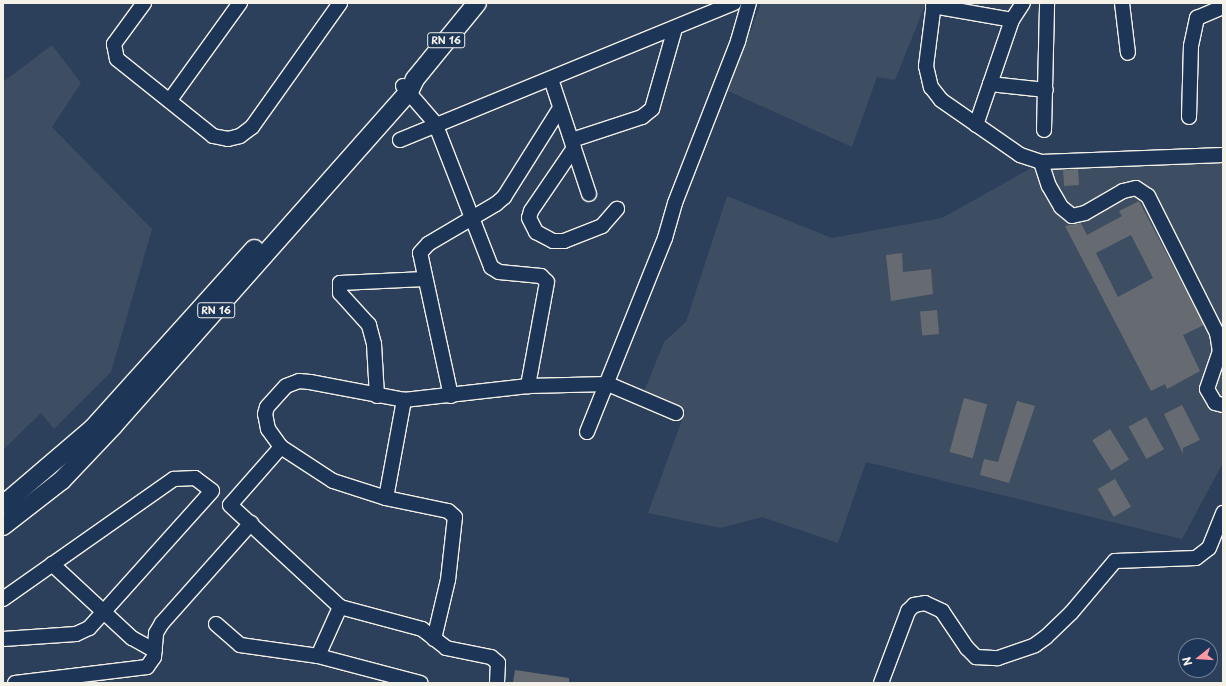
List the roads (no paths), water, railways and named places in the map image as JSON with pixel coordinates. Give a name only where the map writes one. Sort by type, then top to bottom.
[{"type":"main road","name":"RN 16","points":[[3,526],[62,480],[92,450],[409,85],[477,3]]},
{"type":"main road","name":"RN 16","points":[[3,505],[93,428],[409,85]]},
{"type":"street","points":[[144,3],[114,44],[114,54],[214,136],[228,139],[240,136],[252,127],[340,3]]},
{"type":"street","points":[[170,100],[240,3]]},
{"type":"street","points":[[400,140],[435,123],[551,79],[734,3]]},
{"type":"street","points":[[587,432],[608,384],[665,238],[675,203],[738,41],[749,3]]},
{"type":"street","points":[[976,125],[1012,20],[1023,3]]},
{"type":"street","points":[[1044,130],[1047,3]]},
{"type":"street","points":[[1122,3],[1128,52]]},
{"type":"street","points":[[1012,20],[934,4],[926,66],[931,87],[942,100],[1020,155],[1041,162],[1223,155]]},
{"type":"street","points":[[1189,117],[1191,46],[1197,18],[1216,8],[1223,8]]},
{"type":"street","points":[[617,209],[602,226],[564,241],[553,241],[536,232],[529,218],[531,212],[573,144],[642,117],[652,109],[674,28]]},
{"type":"street","points":[[551,79],[589,194]]},
{"type":"street","points":[[990,84],[1046,90]]},
{"type":"street","points":[[409,85],[435,123],[472,218],[495,270],[542,276],[547,282],[528,386]]},
{"type":"street","points":[[451,396],[420,260],[423,247],[472,218],[504,196],[560,108]]},
{"type":"street","points":[[1041,162],[1049,186],[1061,207],[1072,216],[1085,213],[1130,189],[1136,188],[1148,196],[1217,333],[1220,350],[1207,389],[1215,403],[1223,405]]},
{"type":"street","points":[[377,396],[374,344],[369,325],[340,293],[340,283],[424,278]]},
{"type":"street","points":[[434,639],[448,580],[455,517],[448,511],[386,498],[333,481],[281,447],[268,429],[265,414],[267,407],[292,382],[310,382],[404,400],[451,396],[528,386],[608,384],[676,413]]},
{"type":"street","points":[[386,498],[404,400]]},
{"type":"street","points":[[230,505],[281,447]]},
{"type":"street","points":[[3,599],[174,479],[195,478],[230,505],[340,607],[422,629],[446,648],[495,659],[498,668],[497,683]]},
{"type":"street","points":[[3,639],[76,634],[89,628],[212,491]]},
{"type":"street","points":[[881,683],[908,611],[914,605],[925,603],[942,612],[967,648],[976,656],[998,658],[1035,645],[1046,637],[1071,613],[1115,561],[1196,558],[1209,548],[1223,513]]},
{"type":"street","points":[[16,683],[141,670],[152,663],[155,651],[156,633],[166,618],[251,524]]},
{"type":"street","points":[[52,564],[102,613],[132,638],[155,651]]},
{"type":"street","points":[[318,656],[340,607]]},
{"type":"street","points":[[216,624],[240,645],[318,656],[422,683]]}]
